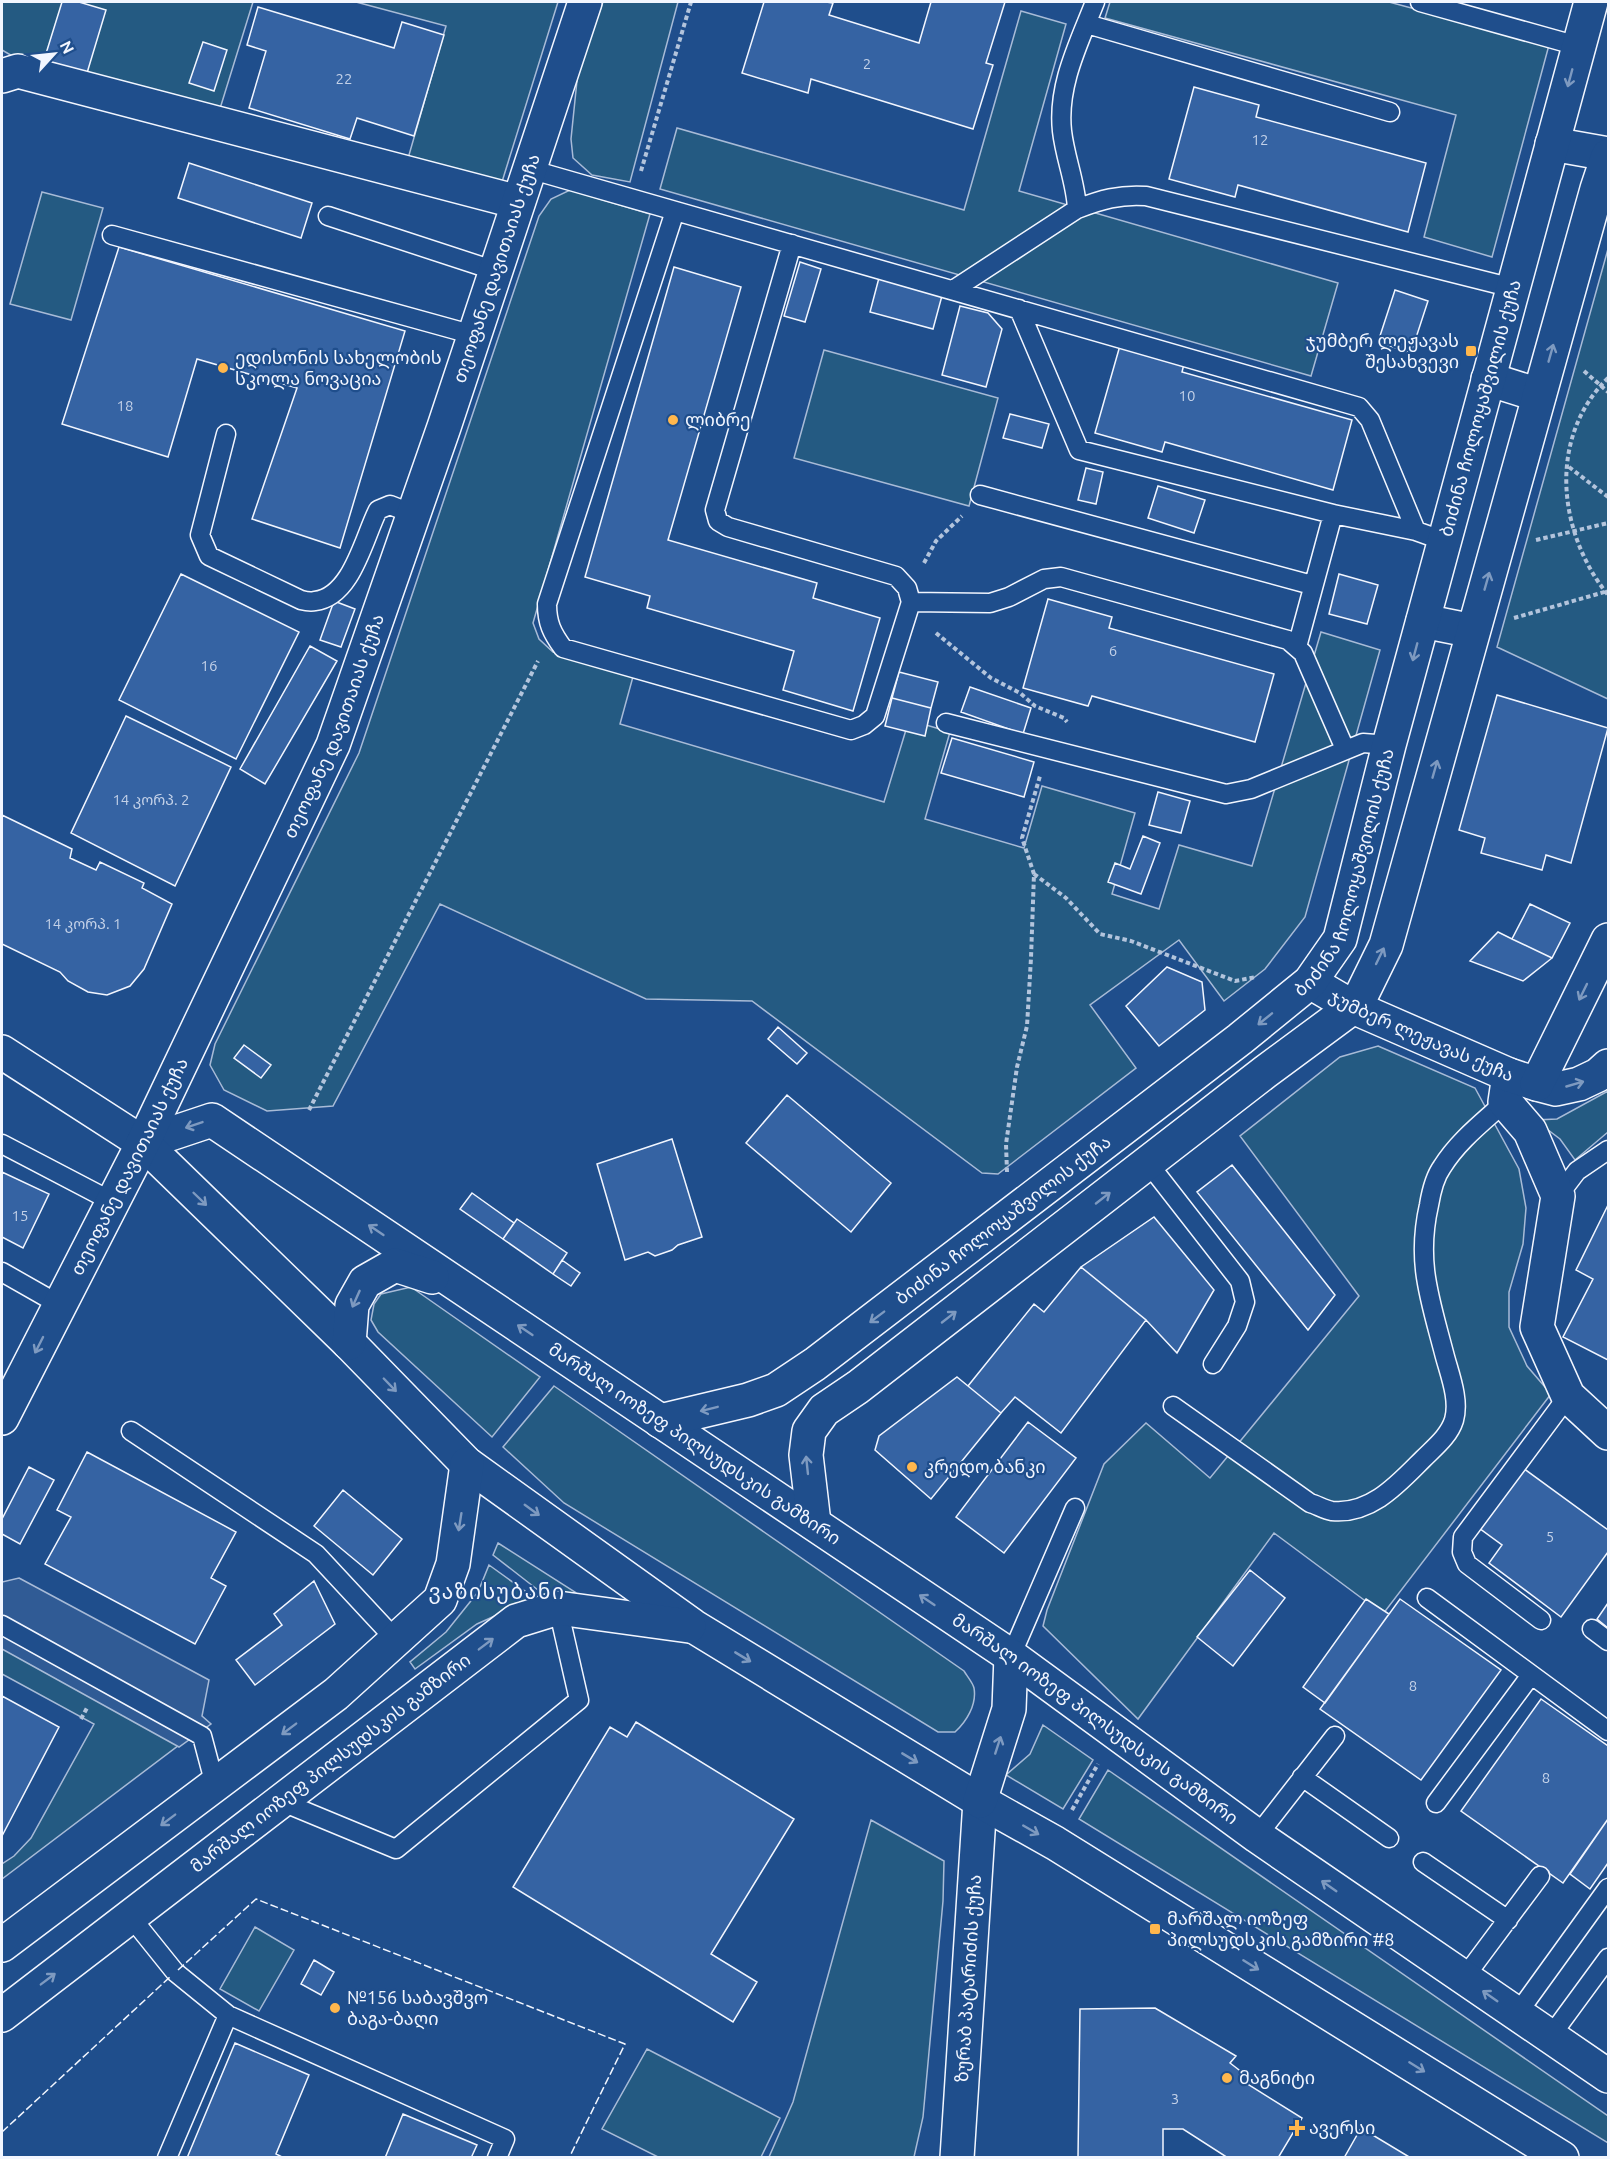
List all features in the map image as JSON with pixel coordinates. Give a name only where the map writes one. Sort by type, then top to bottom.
[{"type":"main road","name":"ბიძინა ჩოლოყაშვილის ქუჩა","points":[[660,1421],[748,1400],[776,1390],[816,1364],[1240,1039],[1310,982],[1340,939],[1423,621],[1430,536],[1488,379],[1591,2]]},
{"type":"main road","name":"თეოფანე დავითაიას ქუჩა","points":[[2,1418],[143,1143],[333,745],[519,202],[580,3]]},
{"type":"main road","points":[[2,76],[18,71],[519,202]]},
{"type":"main road","points":[[814,1523],[806,1455],[809,1431],[824,1410],[858,1387],[1265,1072],[1353,1007],[1360,998],[1386,945],[1608,155],[1552,144]]},
{"type":"main road","points":[[1488,379],[1539,395]]},
{"type":"main road","points":[[1423,621],[1473,631]]},
{"type":"main road","name":"ჯუმბერ ლეჟავას ქუჩა","points":[[1517,1087],[1608,939]]},
{"type":"main road","name":"ჯუმბერ ლეჟავას ქუჩა","points":[[1310,982],[1353,1007],[1517,1087],[1556,1089],[1579,1084],[1598,1075],[1608,1066]]},
{"type":"main road","points":[[2,1053],[143,1143]]},
{"type":"main road","points":[[1517,1087],[1530,1131],[1557,1196],[1537,1327],[1568,1396],[1608,1433]]},
{"type":"main road","name":"მარშალ იოზეფ პილსუდსკის გამზირი","points":[[1562,2157],[1065,1849],[980,1801],[693,1626],[467,1464],[349,1343],[143,1143],[212,1120],[1011,1656],[1257,1836],[1608,2076]]},
{"type":"main road","points":[[349,1343],[352,1305],[365,1282],[395,1265],[459,1286]]},
{"type":"main road","points":[[2,1945],[336,1694],[440,1600],[453,1564],[467,1464]]},
{"type":"main road","name":"მარშალ იოზეფ პილსუდსკის გამზირი","points":[[2,2015],[516,1621],[558,1608],[693,1626]]},
{"type":"main road","name":"ზურაბ პატარიძის ქუჩა","points":[[957,2157],[980,1801],[1010,1709],[1011,1656]]},
{"type":"lane","points":[[1077,209],[1062,132],[1061,102],[1068,73],[1095,2]]},
{"type":"lane","points":[[1420,2],[1578,46]]},
{"type":"lane","points":[[1087,24],[1390,112]]},
{"type":"lane","points":[[529,169],[1359,407],[1370,420],[1430,536]]},
{"type":"lane","points":[[953,290],[1077,209],[1104,198],[1127,194],[1146,196],[1513,288]]},
{"type":"lane","points":[[675,211],[547,604],[547,618],[552,633],[563,648],[851,730],[864,725],[875,716],[911,598]]},
{"type":"lane","points":[[328,216],[496,271]]},
{"type":"lane","points":[[112,235],[474,335]]},
{"type":"lane","points":[[792,244],[715,510],[718,521],[728,527],[896,576],[911,598]]},
{"type":"lane","points":[[1019,309],[1079,450],[1430,536]]},
{"type":"lane","points":[[226,434],[200,535],[209,556],[301,600],[317,601],[335,592],[357,564],[378,510],[390,505],[414,514]]},
{"type":"lane","points":[[980,495],[1312,585]]},
{"type":"lane","points":[[1297,647],[1333,514]]},
{"type":"lane","points":[[911,598],[990,603],[1009,597],[1044,579],[1060,577],[1288,640],[1304,653],[1345,749]]},
{"type":"lane","points":[[946,723],[1226,794],[1251,789],[1363,743],[1389,745]]},
{"type":"lane","points":[[1173,1406],[1310,1503],[1332,1510],[1353,1509],[1369,1504],[1394,1489],[1443,1439],[1454,1419],[1455,1396],[1424,1278],[1425,1219],[1432,1189],[1441,1167],[1470,1133],[1517,1087]]},
{"type":"lane","points":[[2,1144],[113,1202]]},
{"type":"lane","points":[[1557,1196],[1577,1171],[1608,1150]]},
{"type":"lane","points":[[1148,1163],[1240,1281],[1245,1302],[1237,1326],[1213,1364]]},
{"type":"lane","points":[[2,1272],[60,1305]]},
{"type":"lane","points":[[1541,1620],[1467,1564],[1462,1552],[1463,1537],[1568,1396]]},
{"type":"lane","points":[[131,1431],[316,1554],[396,1640]]},
{"type":"lane","points":[[1011,1656],[1076,1508]]},
{"type":"lane","points":[[1427,1598],[1608,1731]]},
{"type":"lane","points":[[280,1801],[396,1849],[579,1700],[558,1608]]},
{"type":"lane","points":[[2,1625],[202,1736],[215,1785]]},
{"type":"lane","points":[[1592,1629],[1608,1641]]},
{"type":"lane","points":[[1436,1803],[1531,1675]]},
{"type":"lane","points":[[1257,1836],[1335,1736]]},
{"type":"lane","points":[[1302,1777],[1389,1838]]},
{"type":"lane","points":[[1423,1862],[1508,1920]]},
{"type":"lane","points":[[1464,1978],[1540,1876]]},
{"type":"lane","points":[[1516,2014],[1608,1888]]},
{"type":"lane","points":[[130,1916],[175,1972],[228,2015],[505,2139],[497,2157]]},
{"type":"lane","points":[[1550,2037],[1608,1958]]},
{"type":"lane","points":[[167,2157],[228,2015]]},
{"type":"path","points":[[633,199],[691,2]]},
{"type":"path","points":[[1473,631],[1607,592],[1593,574],[1573,531],[1569,518],[1566,487],[1569,454],[1576,424],[1586,404],[1608,378]]},
{"type":"path","points":[[1568,467],[1608,497]]},
{"type":"path","points":[[980,495],[964,515],[936,541],[911,598],[929,627],[991,678],[1020,693],[1035,706],[1064,718],[1090,760]]},
{"type":"path","points":[[1500,536],[1519,543],[1608,523]]},
{"type":"path","points":[[309,1110],[552,633]]},
{"type":"path","points":[[1007,1175],[1008,1122],[1027,1026],[1034,874],[1022,838],[1048,749]]},
{"type":"path","points":[[1034,874],[1066,898],[1100,934],[1141,945],[1235,981],[1257,977]]},
{"type":"path","points":[[81,1719],[92,1700]]},
{"type":"path","points":[[1071,1813],[1099,1763]]},
{"type":"shaded area","points":[[2,2],[253,2],[218,115],[38,71],[2,50]]},
{"type":"shaded area","points":[[356,2],[558,2],[501,185],[407,162],[446,26]]},
{"type":"shaded area","points":[[603,2],[678,2],[630,182],[592,175],[573,158],[571,139],[578,71]]},
{"type":"shaded area","points":[[1110,2],[1389,2],[1549,45],[1492,257],[1424,237],[1456,115],[1105,18]]},
{"type":"shaded area","points":[[1021,11],[1066,24],[1019,191],[1338,283],[1311,376],[660,189],[677,128],[964,210]]},
{"type":"shaded area","points":[[570,190],[650,214],[533,623],[539,639],[553,652],[634,673],[620,724],[884,802],[909,720],[950,732],[925,819],[1024,848],[1042,786],[1135,813],[1112,894],[1159,909],[1179,845],[1252,866],[1321,632],[1380,650],[1305,917],[1265,969],[1224,1001],[1179,940],[1090,1005],[1136,1068],[998,1174],[982,1173],[752,1001],[646,999],[440,904],[333,1106],[267,1111],[224,1090],[210,1065],[215,1044],[359,753],[539,216],[551,199]]},
{"type":"shaded area","points":[[42,192],[103,208],[71,320],[10,304]]},
{"type":"shaded area","points":[[1608,249],[1608,699],[1497,647]]},
{"type":"shaded area","points":[[824,350],[998,398],[969,506],[794,458]]},
{"type":"shaded area","points":[[1378,1046],[1475,1088],[1519,1169],[1526,1208],[1523,1244],[1509,1292],[1509,1327],[1527,1366],[1551,1394],[1383,1614],[1274,1533],[1138,1719],[1043,1626],[1047,1610],[1104,1464],[1146,1423],[1210,1478],[1359,1296],[1240,1136],[1340,1057]]},
{"type":"shaded area","points":[[1608,1091],[1608,1132],[1575,1160],[1560,1139],[1535,1120],[1557,1119]]},
{"type":"shaded area","points":[[411,1287],[540,1377],[492,1437],[378,1332],[371,1320],[374,1304],[381,1294]]},
{"type":"shaded area","points":[[554,1386],[964,1671],[973,1686],[974,1701],[963,1723],[955,1732],[938,1732],[564,1503],[503,1447]]},
{"type":"shaded area","points":[[498,1543],[575,1592],[547,1597],[493,1555]]},
{"type":"shaded area","points":[[489,1565],[536,1599],[477,1624],[415,1669],[410,1662],[446,1632],[478,1592]]},
{"type":"shaded area","points":[[19,1578],[209,1680],[202,1716],[211,1724],[179,1747],[2,1649],[2,1582]]},
{"type":"shaded area","points":[[2,1648],[179,1745],[2,1879],[2,1864],[14,1856],[31,1838],[94,1724],[2,1674]]},
{"type":"shaded area","points":[[1043,1725],[1093,1760],[1063,1809],[1006,1775],[1030,1754]]},
{"type":"shaded area","points":[[1108,1770],[1608,2116],[1608,2143],[1079,1819]]},
{"type":"shaded area","points":[[871,1820],[944,1861],[943,1901],[923,2117],[914,2157],[769,2157],[793,2102]]},
{"type":"shaded area","points":[[255,1927],[294,1950],[259,2011],[220,1989]]},
{"type":"shaded area","points":[[647,2049],[780,2118],[761,2157],[658,2157],[602,2129]]},
{"type":"building","points":[[62,2],[79,2],[106,10],[87,73],[44,60]]},
{"type":"building","points":[[764,2],[833,3],[829,15],[919,43],[931,2],[1005,2],[986,63],[993,65],[973,129],[811,79],[808,93],[742,73]]},
{"type":"building","points":[[258,7],[394,48],[402,22],[444,35],[414,136],[357,118],[350,139],[249,108],[266,51],[247,45]]},
{"type":"building","points":[[203,42],[227,50],[214,91],[189,83]]},
{"type":"building","points":[[1194,87],[1259,105],[1256,117],[1426,163],[1408,232],[1238,185],[1235,197],[1169,179]]},
{"type":"building","points":[[189,163],[312,203],[301,238],[178,198]]},
{"type":"building","points":[[119,247],[405,331],[340,548],[252,519],[297,388],[197,359],[168,457],[62,424]]},
{"type":"building","points":[[800,262],[821,269],[805,322],[784,316]]},
{"type":"building","points":[[674,267],[741,287],[668,540],[817,583],[813,598],[880,618],[853,711],[783,690],[794,651],[647,608],[650,596],[585,577]]},
{"type":"building","points":[[880,274],[943,292],[933,329],[870,312]]},
{"type":"building","points":[[1395,290],[1428,301],[1411,353],[1378,342]]},
{"type":"building","points":[[960,306],[988,313],[1002,329],[986,387],[942,375]]},
{"type":"building","points":[[1121,342],[1185,360],[1182,372],[1352,420],[1333,490],[1165,442],[1162,452],[1095,433]]},
{"type":"building","points":[[1010,414],[1049,424],[1042,448],[1003,438]]},
{"type":"building","points":[[1086,468],[1103,472],[1096,504],[1078,500]]},
{"type":"building","points":[[1158,486],[1205,500],[1194,533],[1148,518]]},
{"type":"building","points":[[181,574],[299,632],[236,759],[119,700]]},
{"type":"building","points":[[1339,574],[1378,585],[1367,624],[1329,614]]},
{"type":"building","points":[[1048,599],[1112,617],[1109,628],[1274,674],[1255,742],[1092,696],[1088,706],[1023,688]]},
{"type":"building","points":[[334,601],[355,609],[341,647],[320,640]]},
{"type":"building","points":[[310,646],[337,661],[265,784],[240,769]]},
{"type":"building","points":[[899,672],[938,682],[931,708],[892,698]]},
{"type":"building","points":[[970,687],[1031,708],[1023,734],[961,712]]},
{"type":"building","points":[[1497,695],[1608,728],[1571,863],[1546,855],[1542,870],[1481,853],[1485,838],[1459,830]]},
{"type":"building","points":[[892,698],[931,708],[925,736],[885,726]]},
{"type":"building","points":[[126,716],[231,767],[175,886],[71,833]]},
{"type":"building","points":[[952,738],[1034,762],[1024,797],[941,773]]},
{"type":"building","points":[[1158,792],[1190,801],[1181,833],[1149,825]]},
{"type":"building","points":[[2,815],[72,849],[70,858],[96,870],[100,862],[144,883],[142,888],[172,904],[144,969],[130,986],[107,995],[88,992],[68,981],[60,972],[2,944]]},
{"type":"building","points":[[1143,836],[1160,843],[1141,894],[1108,882],[1115,863],[1130,869]]},
{"type":"building","points":[[1530,904],[1570,923],[1552,958],[1512,939]]},
{"type":"building","points":[[1498,932],[1552,958],[1523,981],[1470,961]]},
{"type":"building","points":[[1167,967],[1202,982],[1205,1010],[1159,1046],[1126,1006]]},
{"type":"building","points":[[778,1027],[807,1053],[797,1064],[768,1039]]},
{"type":"building","points":[[244,1045],[271,1065],[261,1078],[234,1058]]},
{"type":"building","points":[[787,1095],[891,1183],[851,1232],[746,1143]]},
{"type":"building","points":[[672,1139],[702,1237],[655,1256],[648,1252],[625,1260],[597,1164]]},
{"type":"building","points":[[1232,1165],[1335,1295],[1308,1330],[1197,1192]]},
{"type":"building","points":[[2,1172],[49,1194],[23,1248],[2,1237]]},
{"type":"building","points":[[472,1193],[514,1223],[503,1239],[460,1209]]},
{"type":"building","points":[[1608,1205],[1608,1360],[1563,1337],[1593,1279],[1576,1270]]},
{"type":"building","points":[[1154,1217],[1214,1290],[1177,1353],[1146,1320],[1081,1267]]},
{"type":"building","points":[[517,1219],[567,1253],[553,1274],[503,1239]]},
{"type":"building","points":[[562,1260],[580,1273],[571,1286],[553,1274]]},
{"type":"building","points":[[1081,1267],[1146,1320],[1061,1433],[1015,1397],[1001,1413],[968,1386],[1034,1304],[1044,1312]]},
{"type":"building","points":[[957,1377],[1001,1413],[931,1499],[875,1450],[879,1436]]},
{"type":"building","points":[[1028,1422],[1076,1458],[1004,1553],[956,1517]]},
{"type":"building","points":[[87,1452],[236,1532],[211,1578],[226,1586],[195,1644],[45,1564],[71,1517],[57,1510]]},
{"type":"building","points":[[29,1467],[54,1480],[20,1544],[2,1534],[2,1519]]},
{"type":"building","points":[[1523,1468],[1608,1530],[1608,1552],[1561,1617],[1489,1563],[1502,1545],[1479,1528]]},
{"type":"building","points":[[343,1490],[402,1539],[373,1575],[314,1526]]},
{"type":"building","points":[[1250,1570],[1285,1598],[1233,1666],[1197,1637]]},
{"type":"building","points":[[314,1581],[335,1624],[255,1685],[236,1660],[282,1625],[274,1614]]},
{"type":"building","points":[[1366,1599],[1389,1614],[1325,1703],[1303,1687]]},
{"type":"building","points":[[1400,1599],[1501,1670],[1421,1780],[1320,1709]]},
{"type":"building","points":[[1608,1603],[1608,1628],[1597,1619]]},
{"type":"building","points":[[2,1696],[59,1727],[2,1836]]},
{"type":"building","points":[[1541,1699],[1608,1746],[1608,1819],[1563,1883],[1461,1811]]},
{"type":"building","points":[[636,1722],[794,1819],[711,1954],[757,1982],[733,2022],[513,1887],[610,1727],[627,1737]]},
{"type":"building","points":[[1608,1819],[1608,1863],[1590,1889],[1570,1874]]},
{"type":"building","points":[[314,1960],[334,1972],[321,1995],[301,1984]]},
{"type":"building","points":[[1155,2008],[1236,2056],[1230,2063],[1243,2073],[1241,2080],[1302,2118],[1278,2158],[1228,2158],[1183,2129],[1163,2129],[1163,2158],[1078,2158],[1080,2009]]},
{"type":"building","points":[[235,2043],[309,2075],[276,2154],[284,2158],[187,2158]]},
{"type":"building","points":[[403,2114],[477,2145],[471,2158],[385,2158]]},
{"type":"building","points":[[1361,2128],[1411,2158],[1344,2158]]},
{"type":"fence","points":[[178,1970],[256,1899],[625,2044],[569,2158]]},
{"type":"fence","points":[[2,2132],[171,1976]]},
{"type":"place","name":"ჯუმბერ ლეჟავას შესახვევი","points":[[1471,351]]},
{"type":"place","name":"ედისონის სახელობის სკოლა ნოვაცია","points":[[223,368]]},
{"type":"place","name":"ლიბრე","points":[[673,420]]},
{"type":"place","name":"კრედო ბანკი","points":[[912,1467]]},
{"type":"place","name":"მარშალ იოზეფ პილსუდსკის გამზირი #8","points":[[1155,1929]]},
{"type":"place","name":"№156 საბავშვო ბაგა-ბაღი","points":[[335,2008]]},
{"type":"place","name":"მაგნიტი","points":[[1227,2078]]},
{"type":"place","name":"ავერსი","points":[[1297,2128]]},
{"type":"district","name":"ვაზისუბანი","points":[[497,1592]]}]
